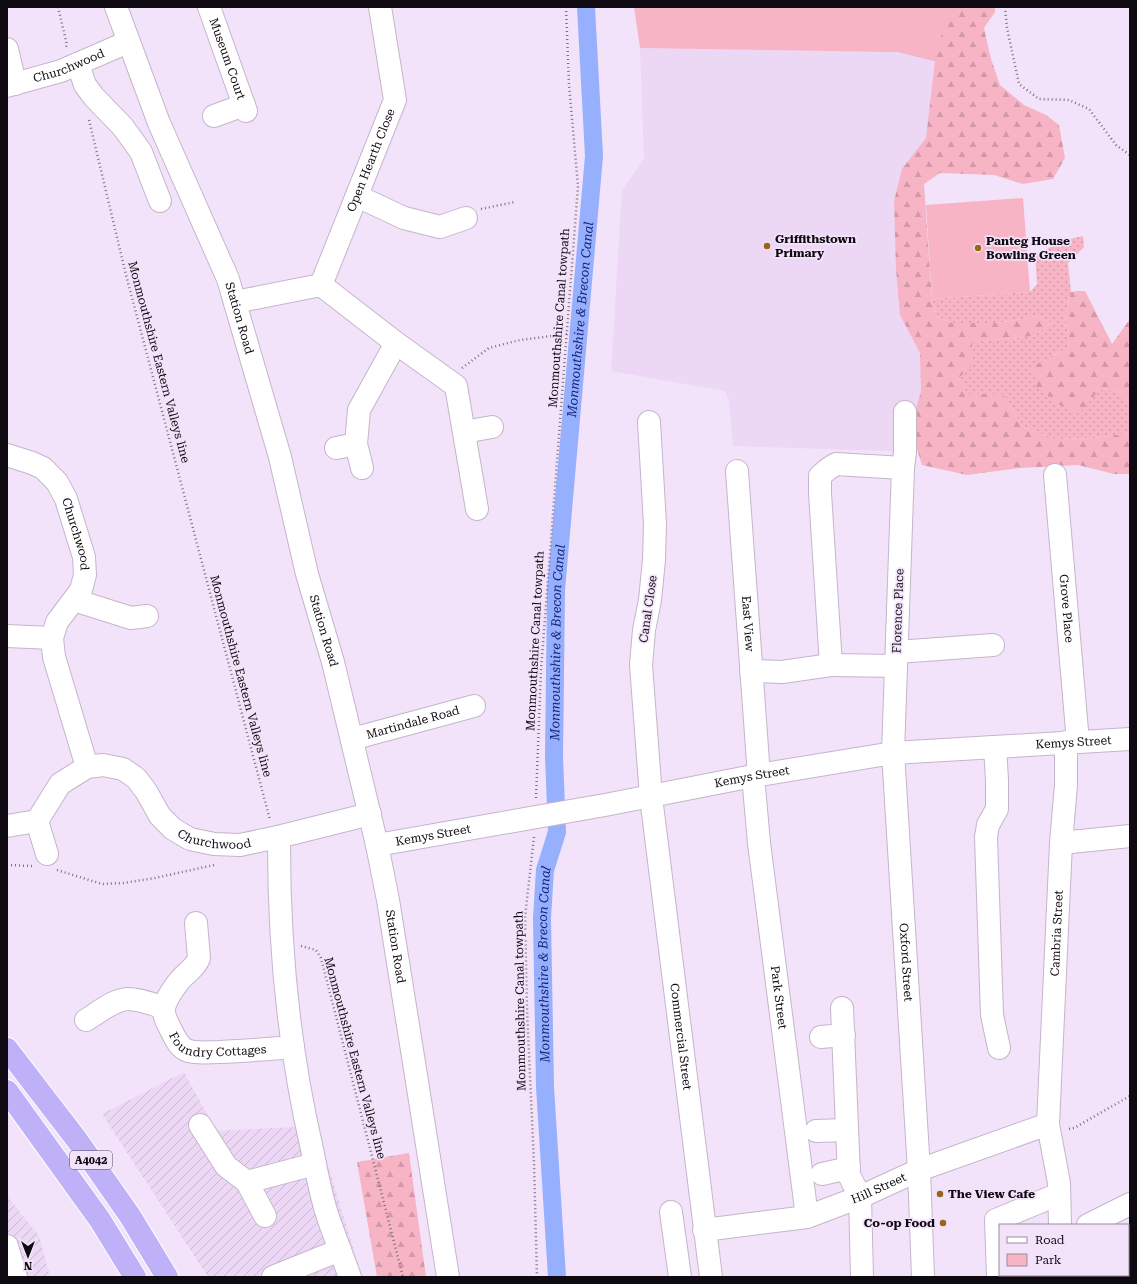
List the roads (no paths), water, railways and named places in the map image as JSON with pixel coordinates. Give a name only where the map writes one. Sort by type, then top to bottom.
[{"type":"highway","name":"A4042","points":[[7,1049],[77,1140],[130,1216],[167,1277]]},
{"type":"highway","name":"A4042","points":[[7,1092],[100,1220],[135,1277]]},
{"type":"street","name":"Station Road","points":[[116,7],[159,124],[228,279],[280,457],[307,574],[333,662],[377,844],[409,1030],[448,1277]]},
{"type":"street","name":"Museum Court","points":[[209,7],[245,108],[214,116]]},
{"type":"street","name":"Open Hearth Close","points":[[321,285],[395,100],[380,7]]},
{"type":"street","name":"Churchwood","points":[[11,85],[69,68],[128,42]]},
{"type":"street","points":[[7,49],[11,85]]},
{"type":"street","points":[[69,68],[123,127],[141,152],[160,201]]},
{"type":"street","points":[[356,196],[441,236],[466,218]]},
{"type":"street","points":[[235,302],[321,285],[396,343],[456,386],[477,509]]},
{"type":"street","points":[[362,468],[346,446],[359,410],[396,343]]},
{"type":"street","name":"Florence Place","points":[[893,753],[903,468],[905,452],[904,412]]},
{"type":"street","name":"Canal Close","points":[[648,422],[655,524],[654,560],[650,600],[644,630],[641,665],[651,797]]},
{"type":"street","points":[[464,432],[492,427]]},
{"type":"street","name":"Churchwood","points":[[7,455],[43,468],[57,482],[66,499],[84,557],[85,575],[81,590],[57,622],[52,638],[54,657],[87,767]]},
{"type":"street","points":[[831,665],[820,476],[836,464],[903,468]]},
{"type":"street","name":"East View","points":[[737,471],[751,671],[756,776]]},
{"type":"street","name":"Grove Place","points":[[1055,475],[1072,742]]},
{"type":"street","points":[[74,600],[132,618],[147,616]]},
{"type":"street","points":[[7,636],[52,638]]},
{"type":"street","points":[[751,671],[782,672],[831,665],[896,659],[993,645]]},
{"type":"street","name":"Martindale Road","points":[[352,738],[474,706]]},
{"type":"street","name":"Kemys Street","points":[[377,844],[651,797],[756,776],[893,753],[1130,738]]},
{"type":"street","name":"Cambria Street","points":[[1060,1224],[1059,1183],[1049,1129],[1061,843],[1066,785],[1072,742]]},
{"type":"street","points":[[995,747],[997,809],[988,825],[986,837],[992,1015],[999,1048]]},
{"type":"street","name":"Oxford Street","points":[[893,753],[919,1170],[923,1277]]},
{"type":"street","name":"Churchwood","points":[[38,821],[60,784],[87,767],[103,765],[123,769],[136,778],[146,790],[160,816],[173,829],[190,840],[214,844],[240,845],[274,829],[370,814]]},
{"type":"street","name":"Park Street","points":[[756,776],[759,842],[807,1217]]},
{"type":"street","name":"Commercial Street","points":[[651,797],[711,1277]]},
{"type":"street","points":[[7,826],[38,821],[46,863]]},
{"type":"street","points":[[274,829],[279,845],[279,900],[293,1048],[303,1111],[326,1210],[350,1277]]},
{"type":"street","points":[[1061,843],[1130,836]]},
{"type":"street","name":"Foundry Cottages","points":[[196,923],[199,958],[197,963],[173,990],[164,1008],[164,1015],[180,1046],[192,1051],[234,1052],[293,1048]]},
{"type":"street","points":[[86,1020],[113,1004],[128,999],[164,1008]]},
{"type":"street","points":[[842,1008],[849,1174],[860,1197],[862,1277]]},
{"type":"street","points":[[821,1036],[844,1034]]},
{"type":"street","points":[[200,1125],[226,1166],[247,1182],[265,1216]]},
{"type":"street","name":"Hill Street","points":[[704,1230],[807,1217],[860,1197],[919,1170],[1049,1129]]},
{"type":"street","points":[[816,1131],[847,1130]]},
{"type":"street","points":[[247,1182],[315,1164]]},
{"type":"street","points":[[822,1174],[849,1168]]},
{"type":"street","points":[[998,1277],[996,1220],[1059,1194]]},
{"type":"street","points":[[1090,1224],[1130,1204]]},
{"type":"street","points":[[671,1212],[680,1277]]},
{"type":"street","points":[[7,1246],[16,1277]]},
{"type":"street","points":[[273,1277],[340,1250]]},
{"type":"waterway","name":"Monmouthshire & Brecon Canal","points":[[557,1277],[545,1087],[542,918],[545,870],[557,832],[554,757],[556,590],[594,156],[586,7]]},
{"type":"place","name":"Griffithstown Primary","points":[[767,246]]},
{"type":"place","name":"Panteg House Bowling Green","points":[[978,248]]},
{"type":"place","name":"The View Cafe","points":[[940,1194]]},
{"type":"place","name":"Co-op Food","points":[[943,1223]]}]
